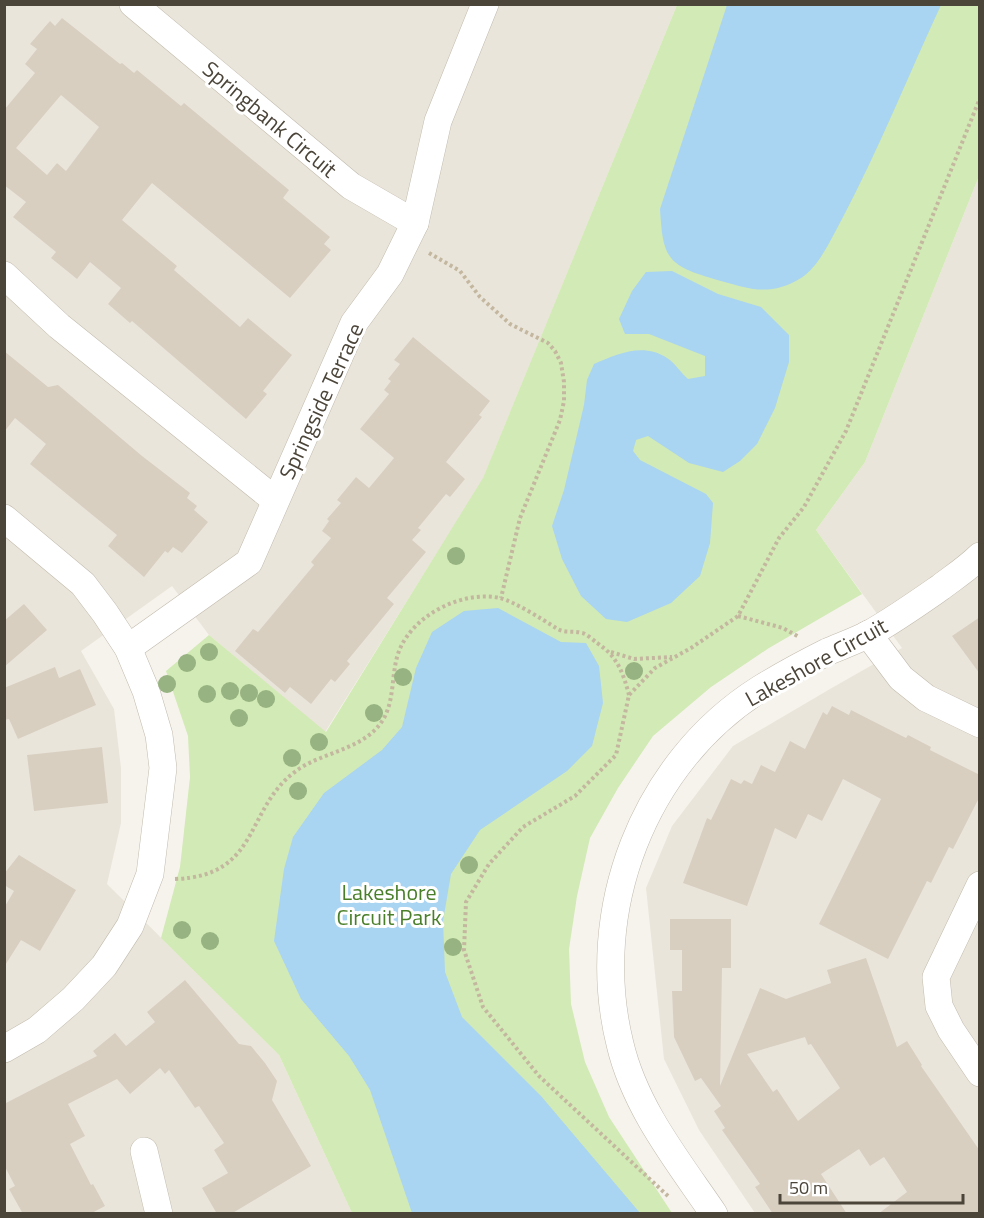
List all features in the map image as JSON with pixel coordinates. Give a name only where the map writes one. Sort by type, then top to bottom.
[{"type":"street","name":"Springbank Circuit","points":[[133,4],[351,186],[410,232]]},
{"type":"street","name":"Springside Terrace","points":[[128,648],[249,562],[354,323],[390,274],[410,232],[438,121],[485,4]]},
{"type":"street","points":[[4,274],[59,326],[275,500]]},
{"type":"street","points":[[4,518],[82,584],[128,648],[146,691],[159,735],[164,768],[150,874],[130,926],[104,966],[74,999],[38,1030],[4,1049]]},
{"type":"street","name":"Lakeshore Circuit","points":[[714,1214],[654,1125],[634,1084],[620,1045],[610,962],[613,921],[620,885],[634,840],[652,803],[676,767],[722,717],[760,689],[825,653],[868,634],[920,602],[970,566],[980,556]]},
{"type":"street","points":[[868,634],[901,678],[926,698],[980,724]]},
{"type":"street","points":[[980,885],[936,977],[939,1006],[951,1030],[980,1073]]},
{"type":"street","points":[[144,1151],[159,1214]]},
{"type":"path","points":[[629,694],[655,668],[691,648],[738,616],[779,538],[804,507],[846,431],[980,98]]},
{"type":"path","points":[[410,232],[434,255],[460,271],[480,297],[510,324],[548,343],[561,363],[564,391],[560,420],[520,518],[501,598]]},
{"type":"path","points":[[175,879],[192,879],[225,865],[241,851],[269,800],[297,770],[359,741],[374,731],[385,717],[399,652],[408,635],[421,620],[463,599],[501,598],[563,632],[583,633],[610,652],[623,671],[629,694],[616,755],[575,796],[523,827],[489,864],[466,902],[464,950],[483,1007],[539,1076],[675,1203]]},
{"type":"path","points":[[738,616],[783,628],[825,653]]},
{"type":"path","points":[[610,652],[634,658],[673,657]]},
{"type":"shaded area","points":[[5,5],[677,5],[482,481],[325,732],[209,635],[172,586],[81,651],[114,709],[121,768],[121,823],[107,884],[279,1055],[352,1213],[5,1214]]},
{"type":"shaded area","points":[[979,176],[979,1213],[755,1213],[699,1130],[664,1059],[646,888],[672,826],[733,746],[902,648],[816,530],[865,462]]},
{"type":"green space","name":"Lakeshore Circuit Park","points":[[677,5],[979,5],[979,176],[865,462],[816,530],[862,594],[769,648],[711,687],[653,736],[618,788],[590,838],[577,896],[569,949],[571,1004],[585,1062],[609,1117],[672,1213],[352,1213],[279,1055],[161,938],[180,867],[190,777],[188,736],[166,671],[209,635],[326,732],[483,478]]},
{"type":"water","points":[[727,5],[941,5],[856,193],[829,243],[808,273],[778,288],[747,288],[686,269],[670,257],[663,238],[660,209]]},
{"type":"water","points":[[672,271],[718,294],[761,307],[789,335],[789,362],[775,408],[757,444],[740,461],[723,472],[689,463],[648,436],[636,440],[633,451],[640,460],[706,494],[713,503],[710,543],[700,576],[671,603],[627,622],[606,619],[581,596],[562,559],[552,526],[564,490],[584,405],[587,380],[594,364],[630,351],[649,351],[667,358],[688,379],[705,376],[705,356],[649,334],[625,334],[619,319],[632,291],[646,272]]},
{"type":"water","points":[[498,608],[561,642],[586,643],[599,666],[603,703],[592,746],[567,771],[480,830],[451,874],[443,921],[445,972],[462,1017],[541,1096],[640,1213],[412,1213],[370,1090],[349,1056],[301,999],[274,941],[284,869],[293,837],[324,793],[382,750],[402,727],[416,668],[432,632],[464,611]]},
{"type":"building","points":[[62,18],[120,64],[122,63],[134,73],[137,70],[181,106],[184,103],[289,190],[283,198],[330,237],[324,244],[331,250],[290,298],[152,183],[122,220],[177,266],[174,270],[240,327],[248,318],[292,355],[263,391],[267,394],[246,419],[132,321],[130,323],[108,304],[121,288],[90,262],[77,279],[51,258],[56,252],[13,217],[26,202],[4,185],[4,110],[35,73],[25,64],[37,49],[30,44],[50,21],[55,26]],"holes":[[[61,95],[99,127],[66,171],[57,163],[47,175],[16,148]]]},
{"type":"building","points":[[413,337],[490,401],[479,415],[482,417],[446,462],[465,479],[450,497],[446,494],[418,528],[421,530],[412,540],[426,552],[387,598],[394,604],[347,661],[350,664],[335,682],[331,679],[311,704],[290,687],[285,693],[235,651],[253,629],[258,632],[314,565],[311,562],[331,538],[322,531],[329,521],[327,519],[341,503],[337,500],[356,477],[369,488],[394,458],[360,429],[389,394],[384,390],[391,381],[388,379],[400,364],[394,360]]},
{"type":"building","points":[[4,351],[48,387],[58,385],[190,493],[187,498],[197,506],[194,510],[208,522],[182,553],[173,547],[168,553],[165,551],[144,577],[108,546],[117,535],[30,464],[46,444],[15,418],[4,432]]},
{"type":"building","points":[[24,604],[47,630],[4,667],[4,621]]},
{"type":"building","points":[[980,617],[980,674],[952,636]]},
{"type":"building","points":[[55,667],[59,678],[80,669],[96,705],[18,739],[9,719],[4,720],[4,688]]},
{"type":"building","points":[[832,706],[849,715],[851,710],[906,738],[908,735],[931,747],[930,750],[980,775],[980,796],[953,849],[949,847],[931,883],[927,881],[888,959],[819,924],[881,799],[843,779],[822,821],[808,814],[796,839],[775,828],[747,906],[683,883],[707,818],[711,820],[731,779],[741,784],[744,780],[752,784],[761,765],[775,772],[790,741],[805,749],[823,712],[827,715]]},
{"type":"building","points":[[102,747],[108,803],[34,811],[27,755]]},
{"type":"building","points":[[19,855],[76,890],[40,951],[21,940],[4,967],[4,908],[14,891],[4,885],[4,874]]},
{"type":"building","points":[[670,919],[731,919],[731,968],[722,968],[720,1086],[760,988],[786,999],[831,983],[827,970],[866,958],[897,1047],[907,1041],[921,1066],[980,1151],[980,1214],[878,1214],[907,1192],[884,1157],[870,1166],[859,1149],[821,1174],[847,1214],[773,1214],[755,1187],[760,1184],[722,1130],[725,1128],[714,1111],[721,1106],[701,1078],[695,1081],[674,1037],[672,991],[682,991],[682,950],[670,950]],"holes":[[[805,1037],[808,1045],[811,1044],[840,1088],[798,1121],[777,1089],[773,1092],[747,1054]]]},
{"type":"building","points":[[185,980],[239,1044],[251,1046],[265,1063],[277,1081],[272,1100],[311,1166],[231,1214],[217,1214],[202,1188],[228,1173],[214,1150],[224,1143],[199,1106],[195,1108],[169,1070],[165,1074],[160,1068],[130,1094],[117,1079],[68,1104],[85,1136],[70,1144],[91,1185],[93,1184],[105,1206],[90,1214],[23,1214],[9,1189],[15,1186],[4,1165],[4,1104],[97,1056],[93,1051],[115,1033],[126,1046],[155,1022],[147,1012]]}]
